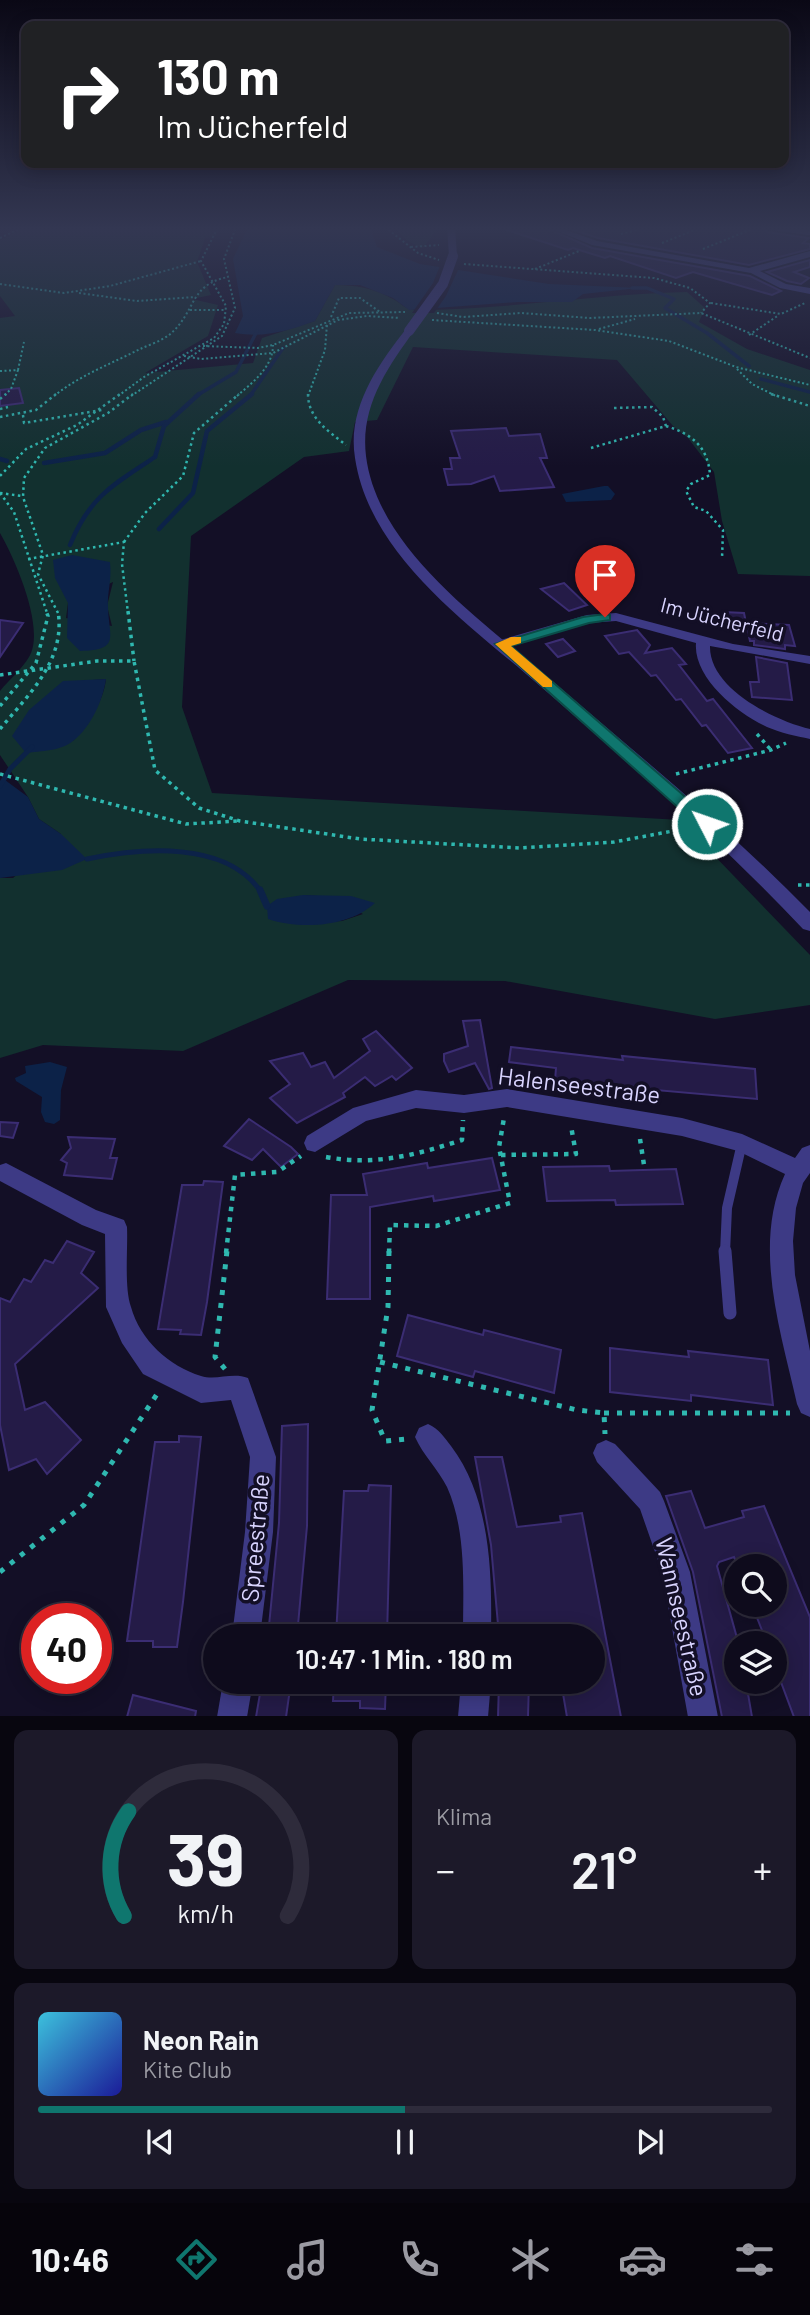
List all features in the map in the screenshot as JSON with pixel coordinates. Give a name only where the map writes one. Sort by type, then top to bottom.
[{"type":"street","points":[[426,307],[372,383],[359,422],[359,447],[369,494],[387,529],[417,566],[774,885],[810,924]]},
{"type":"street","name":"Im Jücherfeld","points":[[502,644],[587,619],[617,617],[760,654],[810,660]]},
{"type":"street","points":[[703,640],[701,650],[705,661],[736,699],[772,723],[806,733]]},
{"type":"street","name":"Halenseestraße","points":[[311,1147],[360,1114],[416,1099],[464,1104],[507,1098],[636,1118],[742,1143],[803,1162]]},
{"type":"street","points":[[803,1162],[782,1215],[781,1247],[803,1408]]},
{"type":"street","points":[[6,1173],[90,1218],[116,1227],[118,1307],[131,1335],[152,1366],[201,1390],[239,1387]]},
{"type":"street","name":"Spreestraße","points":[[239,1387],[263,1457],[259,1532],[248,1624]]},
{"type":"street","points":[[428,1437],[456,1478],[468,1521],[477,1579],[477,1624]]},
{"type":"street","name":"Wannseestraße","points":[[606,1453],[651,1502],[676,1572],[704,1716]]},
{"type":"street","points":[[232,1716],[236,1694]]},
{"type":"street","points":[[473,1716],[475,1694]]},
{"type":"lane","points":[[730,1313],[723,1219],[729,1181],[742,1143]]},
{"type":"path","points":[[0,417],[23,415],[45,405],[70,383],[168,336],[191,307]]},
{"type":"path","points":[[0,477],[26,449],[102,410],[145,377],[203,346],[224,324],[226,307]]},
{"type":"path","points":[[0,729],[49,669],[56,652],[58,613],[38,574],[43,555],[23,497],[24,478],[45,448],[108,413],[149,382],[209,347],[222,336],[233,317],[235,307]]},
{"type":"path","points":[[330,319],[335,307]]},
{"type":"path","points":[[374,307],[381,312]]},
{"type":"path","points":[[701,313],[706,307]]},
{"type":"path","points":[[737,307],[782,314]]},
{"type":"path","points":[[749,335],[792,307]]},
{"type":"path","points":[[190,310],[225,310]]},
{"type":"path","points":[[203,346],[258,348],[273,345],[349,313],[414,312]]},
{"type":"path","points":[[426,313],[463,317],[502,313],[590,318],[701,313],[810,358]]},
{"type":"path","points":[[644,316],[595,330],[668,341],[736,367],[810,385]]},
{"type":"path","points":[[322,323],[328,324],[329,334],[321,364],[307,395],[307,405],[318,422],[347,446],[359,447]]},
{"type":"path","points":[[0,399],[11,389],[24,342]]},
{"type":"path","points":[[273,345],[273,353],[261,374],[194,433],[183,476],[145,513],[124,542],[122,564],[134,661],[141,686],[155,771],[199,808],[240,821],[360,839],[520,849],[614,842],[707,824]]},
{"type":"path","points":[[184,356],[192,358],[254,355]]},
{"type":"path","points":[[736,367],[746,380],[762,392],[810,406]]},
{"type":"path","points":[[0,371],[18,370]]},
{"type":"path","points":[[612,408],[641,405],[653,407],[666,426]]},
{"type":"path","points":[[0,409],[8,407]]},
{"type":"path","points":[[23,415],[24,424],[38,423],[83,409],[102,410]]},
{"type":"path","points":[[591,448],[666,426],[692,435],[710,464],[710,475],[691,484],[686,491],[694,507],[706,511],[723,530],[722,559]]},
{"type":"path","points":[[0,493],[23,497]]},
{"type":"path","points":[[0,493],[14,512],[48,616],[36,663],[0,706]]},
{"type":"path","points":[[28,559],[124,542]]},
{"type":"path","points":[[0,675],[97,661],[134,661]]},
{"type":"path","points":[[658,781],[680,772],[771,750],[806,733]]},
{"type":"path","points":[[0,774],[186,824],[240,821]]},
{"type":"path","points":[[428,1437],[385,1441],[372,1410],[388,1307],[390,1225],[436,1226],[510,1203],[501,1155],[507,1098]]},
{"type":"path","points":[[239,1387],[215,1357],[235,1175],[277,1172],[311,1147],[346,1162],[393,1162],[462,1140],[464,1104]]},
{"type":"path","points":[[501,1155],[576,1154],[568,1108]]},
{"type":"path","points":[[636,1118],[644,1165]]},
{"type":"path","points":[[380,1362],[577,1410],[604,1413],[803,1408]]},
{"type":"path","points":[[0,1572],[84,1505],[170,1374]]},
{"type":"path","points":[[604,1413],[606,1453]]},
{"type":"green space","points":[[8,307],[217,307],[208,336],[145,373],[253,363],[262,338],[315,321],[323,307],[405,307],[414,310],[482,307],[704,307],[699,322],[747,349],[810,370],[810,576],[738,574],[722,521],[714,472],[688,438],[673,426],[617,360],[413,347],[377,420],[355,422],[349,451],[304,457],[191,536],[182,707],[212,793],[680,820],[810,955],[810,1005],[715,1019],[505,981],[348,980],[183,1051],[43,1045],[0,1058],[0,878],[13,878],[61,834],[39,819],[0,755],[0,691],[29,657],[34,629],[20,576],[0,533],[0,318],[15,316]],"holes":[[[113,582],[107,606],[112,626],[66,618],[68,603]],[[106,679],[94,712],[73,741],[93,680]],[[303,895],[332,897],[363,914],[342,921],[291,924]]]},
{"type":"water","points":[[241,307],[323,307],[315,321],[276,333],[235,333],[243,316]]},
{"type":"water","points":[[405,307],[449,307],[409,310]]},
{"type":"water","points":[[608,486],[615,494],[611,500],[566,502],[562,494]]},
{"type":"water","points":[[72,555],[110,562],[110,640],[102,648],[80,651],[67,638],[68,603],[55,578],[53,560]]},
{"type":"water","points":[[106,679],[91,721],[68,744],[51,750],[26,753],[12,736],[29,710],[63,681]]},
{"type":"water","points":[[5,780],[28,797],[39,819],[61,834],[87,859],[62,870],[0,878],[0,781]]},
{"type":"water","points":[[303,895],[351,896],[375,903],[338,922],[295,925],[268,919],[267,906],[277,899]]},
{"type":"water","points":[[50,1062],[67,1067],[61,1090],[60,1120],[54,1124],[45,1122],[41,1112],[42,1097],[15,1078],[26,1073],[25,1066]]},
{"type":"pier","points":[[416,307],[438,307],[434,313],[412,313]]},
{"type":"building","points":[[19,388],[23,403],[0,406],[0,390]]},
{"type":"building","points":[[506,428],[509,436],[540,434],[547,458],[540,458],[554,487],[500,491],[494,476],[471,484],[448,485],[444,469],[452,469],[450,458],[460,458],[451,431]]},
{"type":"building","points":[[564,583],[587,605],[569,611],[541,589]]},
{"type":"building","points":[[723,612],[744,613],[746,623],[789,625],[795,646],[785,645],[785,649],[754,645],[754,641],[750,641],[746,624],[747,629],[726,628]]},
{"type":"building","points":[[0,620],[23,623],[0,657]]},
{"type":"building","points":[[637,630],[650,645],[645,653],[672,648],[686,664],[679,665],[707,701],[713,699],[752,748],[728,753],[706,725],[702,726],[681,699],[676,700],[656,675],[651,676],[629,652],[619,654],[605,636]]},
{"type":"building","points":[[563,639],[575,651],[558,657],[546,644]]},
{"type":"building","points":[[756,657],[787,663],[792,700],[752,697],[750,682],[759,682]]},
{"type":"building","points":[[480,1020],[492,1088],[489,1089],[475,1063],[449,1072],[444,1061],[444,1054],[468,1046],[463,1021]]},
{"type":"building","points":[[376,1031],[412,1068],[396,1080],[392,1076],[375,1086],[365,1077],[343,1093],[345,1097],[297,1123],[270,1098],[290,1084],[270,1061],[303,1053],[311,1067],[325,1062],[334,1078],[370,1051],[363,1039]]},
{"type":"building","points":[[511,1047],[623,1060],[622,1056],[755,1069],[757,1099],[622,1087],[621,1090],[555,1081],[556,1068],[509,1062]]},
{"type":"building","points":[[249,1119],[298,1154],[281,1167],[263,1149],[252,1160],[224,1146]]},
{"type":"building","points":[[0,1122],[18,1123],[13,1138],[0,1136]]},
{"type":"building","points":[[68,1137],[115,1139],[110,1158],[117,1158],[112,1179],[64,1175],[67,1163],[61,1160],[71,1148]]},
{"type":"building","points":[[492,1158],[500,1190],[434,1201],[433,1196],[370,1207],[370,1299],[327,1299],[331,1195],[367,1195],[363,1174],[427,1163],[428,1168]]},
{"type":"building","points":[[609,1166],[610,1171],[676,1169],[683,1204],[616,1205],[615,1200],[547,1201],[543,1167]]},
{"type":"building","points":[[204,1181],[223,1182],[201,1335],[180,1334],[181,1330],[158,1329],[182,1185],[203,1185]]},
{"type":"building","points":[[67,1241],[94,1252],[81,1273],[98,1288],[15,1364],[25,1410],[45,1402],[81,1440],[47,1474],[36,1459],[9,1470],[0,1425],[0,1298],[10,1302],[24,1279],[31,1282],[45,1260],[53,1263]]},
{"type":"building","points":[[408,1315],[483,1335],[484,1330],[561,1350],[554,1393],[475,1371],[473,1377],[397,1356]]},
{"type":"building","points":[[610,1348],[689,1357],[688,1351],[768,1360],[773,1405],[691,1395],[691,1401],[610,1392]]},
{"type":"building","points":[[308,1424],[307,1526],[298,1624],[269,1624],[279,1523],[282,1426]]},
{"type":"building","points":[[179,1436],[201,1437],[183,1602],[177,1647],[153,1647],[153,1641],[127,1641],[155,1442],[179,1442]]},
{"type":"building","points":[[475,1457],[502,1457],[517,1527],[561,1522],[560,1516],[582,1513],[603,1624],[498,1624],[491,1545]]},
{"type":"building","points":[[369,1485],[391,1486],[387,1624],[337,1624],[344,1491],[368,1491]]},
{"type":"building","points":[[691,1491],[705,1528],[744,1517],[742,1511],[764,1506],[784,1554],[724,1554],[724,1560],[717,1566],[724,1591],[724,1617],[731,1617],[735,1631],[724,1631],[724,1694],[748,1694],[752,1716],[722,1716],[693,1572],[666,1496]]},
{"type":"building","points":[[787,1562],[810,1617],[810,1716],[794,1716],[785,1694],[787,1631],[762,1631],[757,1617],[787,1617]]},
{"type":"building","points":[[605,1633],[621,1716],[567,1716],[563,1694],[605,1694]]},
{"type":"building","points":[[260,1694],[289,1694],[286,1716],[256,1716]]},
{"type":"building","points":[[333,1694],[386,1694],[385,1709],[360,1708],[360,1701],[333,1701]]},
{"type":"building","points":[[499,1694],[529,1694],[528,1716],[498,1716]]},
{"type":"building","points":[[133,1695],[196,1711],[195,1716],[127,1716]]},
{"type":"waterway","points":[[666,307],[707,333],[749,366]]},
{"type":"waterway","points":[[198,395],[236,372],[257,331]]},
{"type":"waterway","points":[[251,395],[283,348]]},
{"type":"waterway","points":[[761,379],[810,392]]},
{"type":"waterway","points":[[70,545],[95,503],[115,484],[155,457],[164,426],[198,395]]},
{"type":"waterway","points":[[159,529],[193,493],[207,431],[251,395]]},
{"type":"waterway","points":[[44,463],[105,453],[141,430],[166,422]]},
{"type":"waterway","points":[[0,459],[7,461]]},
{"type":"waterway","points":[[0,786],[10,769],[32,747]]},
{"type":"waterway","points":[[87,859],[157,851],[205,856],[227,863],[246,875],[261,892]]},
{"type":"waterway","points":[[261,892],[267,906]]},
{"type":"slow traffic","points":[[516,640],[502,644],[547,684]]},
{"type":"route","points":[[605,617],[587,619],[502,644],[707,824]]}]
